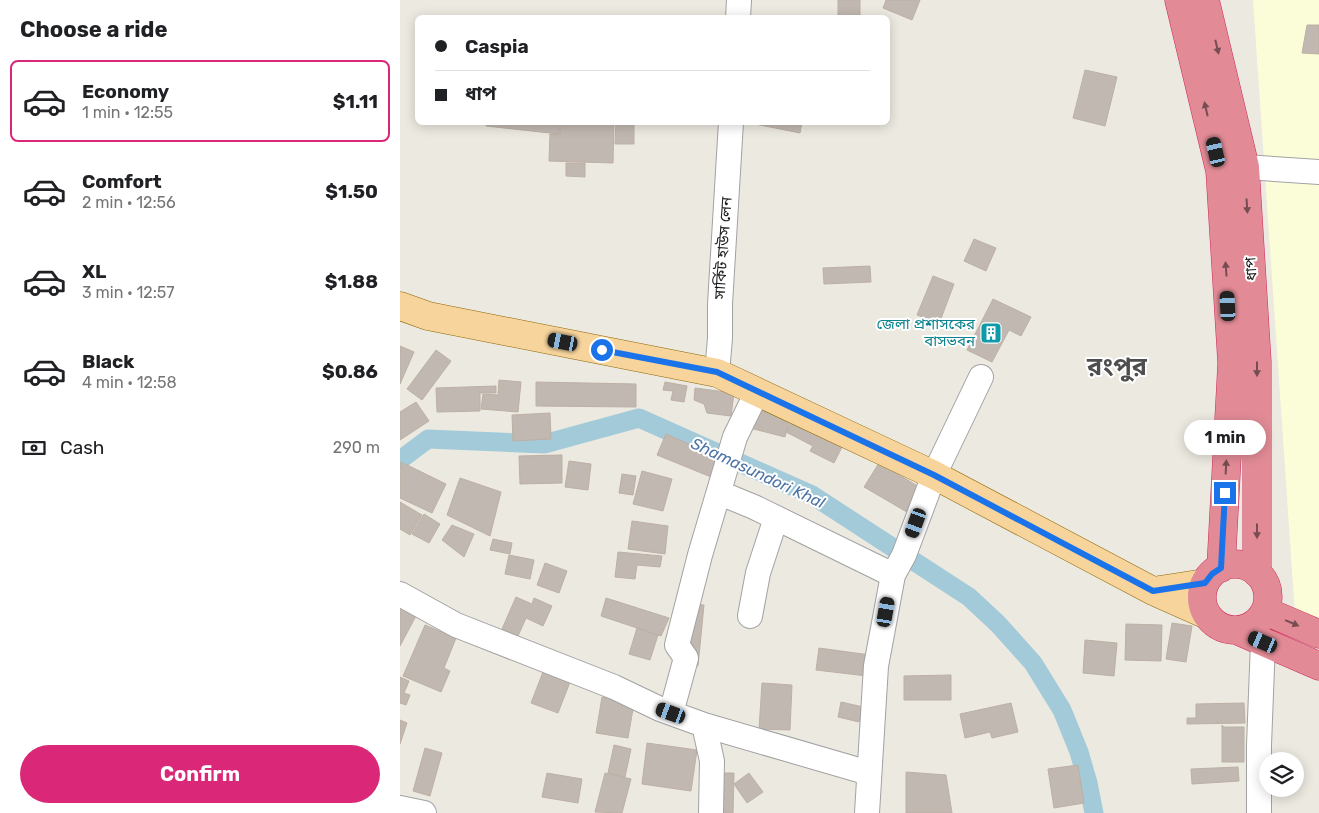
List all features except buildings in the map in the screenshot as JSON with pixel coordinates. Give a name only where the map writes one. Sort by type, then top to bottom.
[{"type":"highway","name":"ধাপ","points":[[1179,0],[1220,171],[1232,363],[1213,576],[1202,594],[1203,605],[1208,615]]},
{"type":"highway","name":"ধাপ","points":[[1205,0],[1245,167],[1257,362],[1257,573],[1265,584],[1268,597],[1265,611]]},
{"type":"highway","points":[[1213,576],[1233,564],[1246,566],[1257,573]]},
{"type":"highway","points":[[1236,630],[1247,628],[1256,622],[1265,611],[1319,634]]},
{"type":"highway","points":[[1208,615],[1215,624],[1236,630],[1319,666]]},
{"type":"main road","points":[[400,306],[428,316],[717,372],[934,475],[1153,591],[1208,615]]},
{"type":"main road","points":[[1153,591],[1213,576]]},
{"type":"street","points":[[738,15],[739,0]]},
{"type":"street","name":"সার্কিট হাউস লেন","points":[[717,372],[731,125]]},
{"type":"street","points":[[1245,167],[1319,172]]},
{"type":"street","points":[[867,813],[876,666],[893,576],[904,555],[934,475],[981,377]]},
{"type":"street","points":[[671,713],[686,658],[677,645],[700,555],[736,438],[757,392]]},
{"type":"street","points":[[720,493],[776,518],[893,576]]},
{"type":"street","points":[[750,616],[758,573],[776,518]]},
{"type":"street","points":[[400,594],[456,625],[614,687],[671,713],[704,725],[869,774]]},
{"type":"street","points":[[1259,813],[1259,745],[1263,642]]},
{"type":"street","points":[[704,725],[712,761],[710,813]]},
{"type":"street","points":[[400,808],[424,813]]},
{"type":"shaded area","points":[[1253,0],[1319,0],[1319,620],[1295,614]]},
{"type":"waterway","name":"Shamasundori Khal","points":[[400,460],[428,439],[544,444],[639,418],[812,495],[969,597],[998,624],[1033,663],[1062,710],[1079,752],[1094,813]]},
{"type":"place","name":"জেলা প্রশাসকের বাসভবন","points":[[991,333]]},
{"type":"district","name":"রংপুর","points":[[1117,366]]},
{"type":"route","points":[[602,350],[717,372],[934,475],[1153,591],[1205,583],[1212,574],[1221,568],[1225,493]]}]
